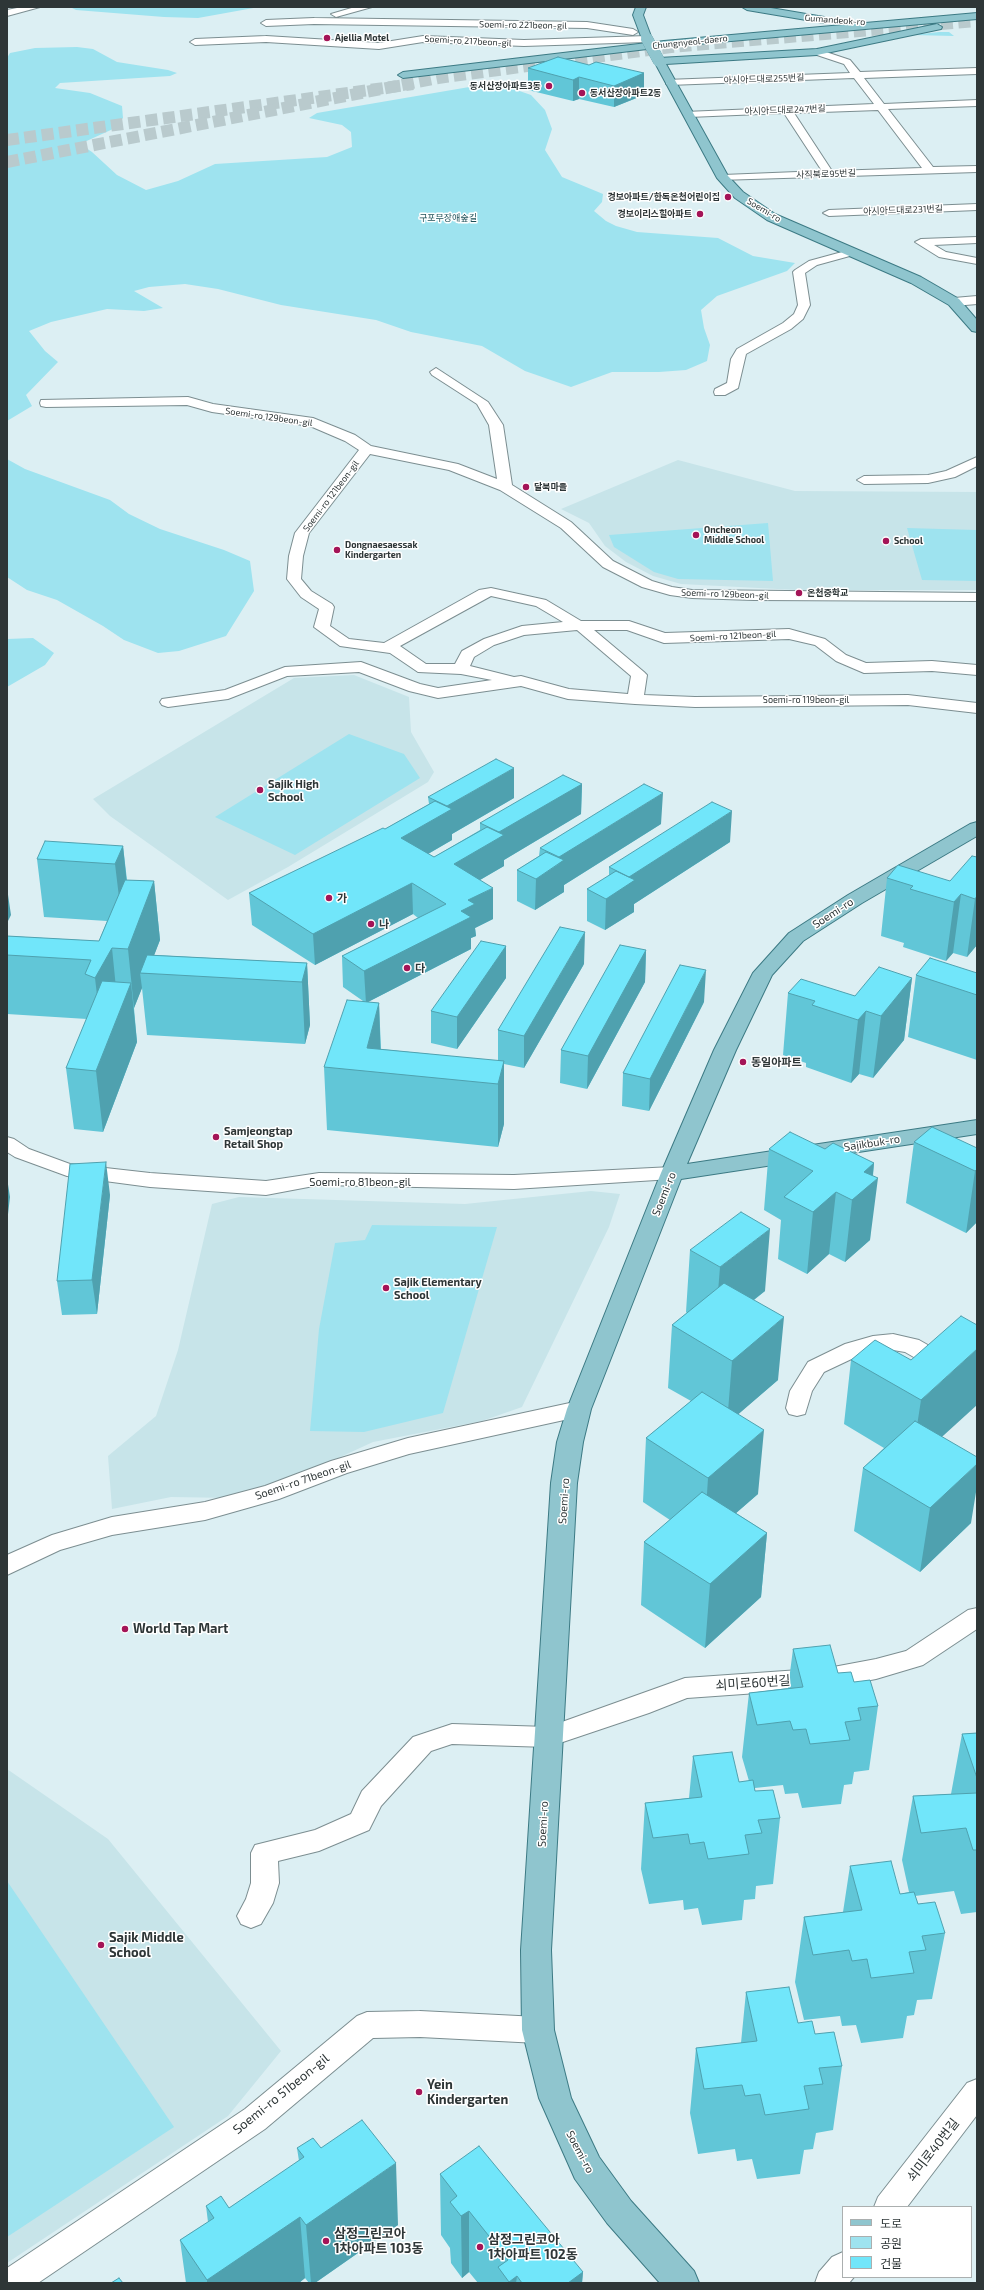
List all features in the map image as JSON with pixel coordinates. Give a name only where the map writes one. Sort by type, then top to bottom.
[{"type":"main road","name":"Soemi-ro","points":[[641,7],[638,15],[646,36],[669,82],[689,114],[723,178],[740,195],[771,217],[916,280],[954,302],[977,328]]},
{"type":"main road","name":"Gumandeok-ro","points":[[747,7],[823,20],[899,23]]},
{"type":"main road","name":"Chungnyeol-daero","points":[[403,75],[664,44],[977,16]]},
{"type":"main road","name":"Chungnyeol-daero","points":[[413,84],[634,55],[977,23]]},
{"type":"main road","points":[[659,61],[817,52],[937,27]]},
{"type":"main road","name":"Soemi-ro","points":[[682,2283],[619,2212],[587,2168],[555,2098],[538,2030],[536,1950],[564,1483],[570,1442],[578,1409],[672,1173],[725,1050],[763,974],[796,937],[855,899],[977,828]]},
{"type":"main road","name":"Sajikbuk-ro","points":[[672,1173],[977,1127]]},
{"type":"street","points":[[7,13],[35,7]]},
{"type":"street","name":"Soemi-ro 221beon-gil","points":[[314,21],[367,7]]},
{"type":"street","points":[[400,23],[403,10]]},
{"type":"street","name":"Soemi-ro 221beon-gil","points":[[348,22],[350,19],[383,12]]},
{"type":"street","name":"Soemi-ro 221beon-gil","points":[[266,23],[314,21],[541,27],[600,26],[646,36]]},
{"type":"street","points":[[508,30],[541,27],[591,31]]},
{"type":"street","name":"Soemi-ro 217beon-gil","points":[[195,42],[266,39],[379,46],[423,39],[524,44],[646,36]]},
{"type":"street","points":[[817,52],[847,62],[929,170]]},
{"type":"street","name":"아시아드대로255번길","points":[[669,82],[977,71]]},
{"type":"street","points":[[973,103],[977,112]]},
{"type":"street","name":"아시아드대로247번길","points":[[689,114],[973,103]]},
{"type":"street","points":[[787,110],[830,174]]},
{"type":"street","name":"사직북로95번길","points":[[723,178],[977,169]]},
{"type":"street","name":"아시아드대로231번길","points":[[828,213],[977,207]]},
{"type":"street","points":[[977,240],[921,242],[943,255],[977,261]]},
{"type":"street","points":[[720,392],[733,385],[737,359],[741,352],[787,326],[799,316],[804,305],[799,272],[813,264],[853,252]]},
{"type":"street","points":[[954,302],[977,300]]},
{"type":"street","points":[[436,372],[482,402],[496,425],[505,487]]},
{"type":"street","name":"Soemi-ro 129beon-gil","points":[[46,403],[188,401],[212,408],[313,422],[350,438],[367,449],[453,467],[505,487],[566,525],[608,564],[647,584],[670,591],[692,594],[754,596],[977,596]]},
{"type":"street","name":"Soemi-ro 121beon-gil","points":[[367,449],[302,533],[296,556],[294,578],[306,594],[327,607],[322,627],[345,643],[394,649],[423,669],[461,669],[467,654],[490,642],[522,631],[582,625],[629,626],[664,638],[789,634],[820,642],[841,658],[864,668],[932,666],[977,670]]},
{"type":"street","points":[[864,480],[928,480],[950,474],[977,461]]},
{"type":"street","points":[[386,648],[484,593],[491,592],[541,603],[582,625],[584,629],[639,675],[635,698]]},
{"type":"street","name":"Soemi-ro 119beon-gil","points":[[168,702],[228,694],[285,672],[361,668],[414,688],[438,693],[520,682],[568,694],[695,702],[908,700],[977,708]]},
{"type":"street","points":[[461,669],[520,682]]},
{"type":"street","name":"Soemi-ro 81beon-gil","points":[[7,1143],[22,1153],[68,1170],[150,1180],[266,1188],[319,1179],[514,1182],[630,1174],[672,1173]]},
{"type":"street","points":[[797,1408],[801,1391],[816,1367],[853,1349],[873,1344],[893,1342],[911,1345],[977,1384]]},
{"type":"street","name":"Soemi-ro 71beon-gil","points":[[7,1566],[52,1544],[112,1526],[205,1511],[271,1493],[339,1466],[408,1446],[578,1409]]},
{"type":"street","name":"쇠미로60번길","points":[[548,1737],[640,1706],[685,1688],[764,1681],[828,1678],[876,1669],[914,1658],[977,1617]]},
{"type":"street","points":[[251,1916],[259,1903],[264,1883],[264,1853],[319,1840],[360,1822],[371,1799],[395,1771],[422,1744],[452,1734],[548,1737]]},
{"type":"street","name":"Soemi-ro 51beon-gil","points":[[11,2283],[255,2119],[367,2025],[420,2024],[538,2030]]},
{"type":"street","name":"쇠미로40번길","points":[[890,2206],[977,2092]]},
{"type":"street","points":[[830,2283],[842,2268]]},
{"type":"shaded area","points":[[678,460],[795,491],[977,492],[977,590],[797,590],[681,584],[653,576],[626,562],[605,546],[589,523],[561,509]]},
{"type":"shaded area","name":"Sajik High School","points":[[354,675],[409,697],[411,732],[434,772],[428,782],[288,867],[228,900],[110,816],[93,799],[294,678]]},
{"type":"shaded area","name":"Sajik Elementary School","points":[[591,1191],[620,1194],[609,1227],[522,1407],[482,1421],[373,1442],[284,1483],[232,1498],[171,1497],[112,1509],[108,1456],[156,1416],[178,1350],[212,1204],[239,1197],[465,1204]]},
{"type":"shaded area","name":"Sajik Middle School","points":[[7,1769],[108,1839],[281,2051],[228,2116],[7,2263]]},
{"type":"green space","points":[[70,7],[259,7],[198,18],[164,17],[76,10]]},
{"type":"green space","points":[[949,32],[954,36],[912,35]]},
{"type":"green space","name":"구포무장애숲길","points":[[77,47],[93,49],[117,62],[168,70],[177,73],[170,76],[60,83],[55,88],[90,93],[122,106],[123,118],[113,129],[80,144],[92,152],[117,175],[146,190],[178,181],[215,164],[327,157],[352,147],[351,132],[342,125],[309,118],[317,113],[481,85],[505,86],[531,95],[545,110],[552,129],[545,150],[562,177],[603,194],[602,202],[594,211],[606,221],[616,226],[637,232],[718,238],[753,256],[795,263],[787,271],[717,296],[701,310],[704,328],[710,345],[707,361],[686,370],[659,372],[612,372],[571,387],[525,371],[482,346],[411,332],[376,320],[281,305],[218,289],[185,284],[149,287],[134,291],[163,308],[144,311],[107,309],[51,322],[29,331],[45,351],[58,362],[26,395],[32,406],[7,421],[7,58],[10,53],[35,48]]},
{"type":"green space","points":[[7,459],[25,469],[110,500],[129,514],[160,529],[224,550],[250,561],[254,591],[226,636],[179,651],[158,653],[124,640],[103,626],[57,600],[27,590],[7,577]]},
{"type":"green space","points":[[768,523],[773,581],[678,579],[654,572],[614,547],[609,535]]},
{"type":"green space","points":[[907,528],[977,530],[977,581],[922,580]]},
{"type":"green space","points":[[33,638],[54,653],[45,665],[7,687],[7,639]]},
{"type":"green space","points":[[349,734],[404,754],[420,778],[295,855],[215,817]]},
{"type":"green space","points":[[372,1225],[497,1227],[443,1413],[364,1432],[310,1431],[319,1329],[335,1243],[365,1240]]},
{"type":"green space","points":[[7,1881],[174,2127],[7,2237]]},
{"type":"building","points":[[558,57],[589,65],[596,62],[644,73],[614,86],[579,77],[573,80],[528,68]]},
{"type":"building","points":[[496,759],[514,768],[447,806],[428,797]]},
{"type":"building","points":[[563,775],[582,784],[499,832],[480,823]]},
{"type":"building","points":[[644,784],[663,793],[559,857],[540,848]]},
{"type":"building","points":[[435,801],[452,809],[401,838],[434,857],[487,827],[504,835],[454,864],[493,888],[468,900],[475,904],[461,911],[471,917],[364,971],[342,956],[446,904],[412,883],[313,934],[249,893],[383,828],[385,829]]},
{"type":"building","points":[[712,802],[732,811],[629,877],[609,867]]},
{"type":"building","points":[[45,841],[123,846],[115,864],[37,859]]},
{"type":"building","points":[[546,852],[564,860],[536,879],[517,870]]},
{"type":"building","points":[[972,856],[977,857],[977,896],[975,899],[961,894],[954,902],[910,889],[913,886],[887,878],[898,865],[950,881]]},
{"type":"building","points":[[616,871],[635,880],[606,899],[587,889]]},
{"type":"building","points":[[125,880],[154,881],[128,949],[112,948],[95,978],[85,974],[91,960],[7,955],[7,936],[99,941]]},
{"type":"building","points":[[560,927],[585,932],[524,1036],[498,1030]]},
{"type":"building","points":[[481,941],[506,946],[457,1017],[431,1011]]},
{"type":"building","points":[[620,945],[646,950],[588,1056],[561,1050]]},
{"type":"building","points":[[147,955],[307,963],[302,982],[140,973]]},
{"type":"building","points":[[930,958],[977,973],[977,995],[916,975]]},
{"type":"building","points":[[680,965],[706,970],[650,1079],[623,1073]]},
{"type":"building","points":[[879,967],[912,978],[881,1016],[866,1011],[858,1020],[812,1005],[815,1001],[788,993],[801,979],[855,996]]},
{"type":"building","points":[[102,981],[131,983],[96,1071],[66,1068]]},
{"type":"building","points":[[347,1000],[379,1003],[367,1048],[504,1061],[498,1084],[324,1067]]},
{"type":"building","points":[[932,1127],[977,1148],[977,1169],[975,1171],[914,1142]]},
{"type":"building","points":[[790,1132],[825,1149],[833,1143],[874,1163],[864,1172],[878,1178],[852,1200],[836,1192],[813,1212],[784,1197],[813,1171],[769,1149]]},
{"type":"building","points":[[106,1162],[92,1280],[57,1281],[70,1164]]},
{"type":"building","points":[[741,1212],[770,1229],[720,1267],[690,1250]]},
{"type":"building","points":[[724,1283],[784,1317],[732,1361],[672,1325]]},
{"type":"building","points":[[961,1316],[977,1325],[977,1349],[921,1400],[851,1360],[875,1340],[911,1360]]},
{"type":"building","points":[[702,1392],[764,1430],[708,1478],[646,1438]]},
{"type":"building","points":[[915,1421],[977,1457],[977,1464],[930,1508],[863,1468]]},
{"type":"building","points":[[702,1492],[767,1533],[710,1584],[644,1542]]},
{"type":"building","points":[[830,1645],[838,1673],[851,1672],[854,1682],[870,1680],[878,1706],[858,1708],[861,1720],[845,1722],[850,1740],[810,1744],[806,1729],[793,1730],[790,1721],[757,1725],[749,1693],[803,1687],[793,1649]]},
{"type":"building","points":[[977,1733],[977,1778],[962,1734]]},
{"type":"building","points":[[732,1752],[739,1782],[753,1780],[755,1791],[773,1790],[780,1818],[758,1820],[762,1833],[745,1835],[749,1854],[708,1859],[704,1842],[690,1844],[688,1834],[653,1838],[645,1803],[702,1797],[693,1756]]},
{"type":"building","points":[[977,1793],[977,1850],[973,1850],[966,1828],[921,1833],[913,1796]]},
{"type":"building","points":[[891,1861],[900,1894],[914,1892],[918,1904],[935,1902],[945,1933],[922,1936],[926,1950],[909,1952],[914,1973],[871,1978],[867,1959],[852,1961],[849,1950],[813,1955],[804,1917],[862,1910],[850,1866]]},
{"type":"building","points":[[789,1987],[798,2023],[812,2021],[815,2034],[834,2032],[842,2066],[819,2068],[823,2084],[804,2086],[809,2109],[765,2115],[760,2094],[745,2096],[742,2085],[704,2089],[696,2048],[757,2041],[746,1992]]},
{"type":"building","points":[[362,2120],[396,2163],[306,2225],[300,2217],[207,2280],[180,2240],[214,2218],[206,2206],[221,2196],[229,2208],[304,2157],[297,2148],[313,2138],[321,2148]]},
{"type":"building","points":[[479,2146],[583,2272],[568,2283],[522,2283],[517,2276],[509,2282],[498,2267],[508,2260],[469,2211],[461,2216],[450,2202],[457,2196],[440,2174]]},
{"type":"building","points":[[119,2278],[123,2283],[111,2283]]},
{"type":"tunnel","points":[[7,162],[438,78],[671,47],[977,21]]},
{"type":"tunnel","points":[[7,140],[413,84]]},
{"type":"place","name":"Ajellia Motel","points":[[327,38]]},
{"type":"place","name":"동서산장아파트3동","points":[[549,86]]},
{"type":"place","name":"동서산장아파트2동","points":[[582,93]]},
{"type":"place","name":"경보아파트/한독온천어린이집","points":[[728,197]]},
{"type":"place","name":"경보이리스힐아파트","points":[[700,214]]},
{"type":"place","name":"달북마을","points":[[526,487]]},
{"type":"place","name":"Oncheon Middle School","points":[[696,535]]},
{"type":"place","name":"School","points":[[886,541]]},
{"type":"place","name":"Dongnaesaessak Kindergarten","points":[[337,550]]},
{"type":"place","name":"온천중학교","points":[[799,593]]},
{"type":"place","name":"Sajik High School","points":[[260,790]]},
{"type":"place","name":"가","points":[[329,898]]},
{"type":"place","name":"나","points":[[371,924]]},
{"type":"place","name":"다","points":[[407,968]]},
{"type":"place","name":"동일아파트","points":[[743,1062]]},
{"type":"place","name":"Samjeongtap Retail Shop","points":[[216,1137]]},
{"type":"place","name":"Sajik Elementary School","points":[[386,1288]]},
{"type":"place","name":"World Tap Mart","points":[[125,1629]]},
{"type":"place","name":"Sajik Middle School","points":[[101,1945]]},
{"type":"place","name":"Yein Kindergarten","points":[[419,2092]]},
{"type":"place","name":"삼정그린코아 1차아파트 103동","points":[[326,2241]]},
{"type":"place","name":"삼정그린코아 1차아파트 102동","points":[[480,2247]]}]
